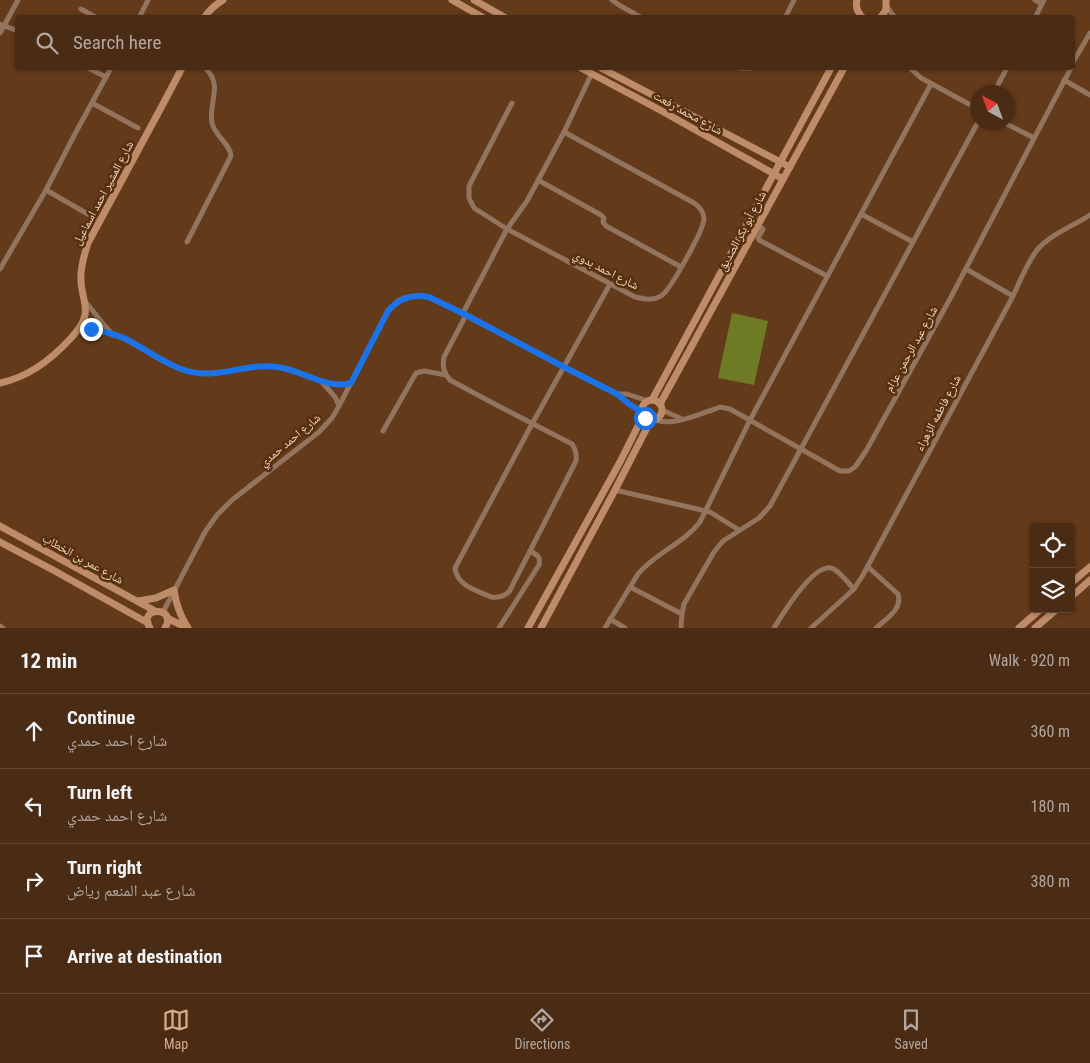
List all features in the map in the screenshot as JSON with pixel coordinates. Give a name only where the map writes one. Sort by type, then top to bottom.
[{"type":"street","points":[[0,33],[2,25],[18,0]]},
{"type":"street","points":[[140,15],[148,0]]},
{"type":"street","points":[[207,15],[215,5],[223,0]]},
{"type":"street","points":[[452,0],[479,15]]},
{"type":"street","points":[[474,0],[501,15]]},
{"type":"street","points":[[612,0],[637,15]]},
{"type":"street","points":[[786,15],[794,0]]},
{"type":"street","points":[[850,0],[858,10]]},
{"type":"street","points":[[1035,0],[1043,2],[1036,15]]},
{"type":"street","points":[[882,15],[886,3]]},
{"type":"street","points":[[886,3],[893,15]]},
{"type":"street","points":[[81,9],[92,15]]},
{"type":"street","points":[[2,25],[15,29]]},
{"type":"street","name":"شارع عبد الرحمن عزام","points":[[1075,60],[1090,33]]},
{"type":"street","points":[[92,70],[106,77]]},
{"type":"street","points":[[0,269],[46,190],[111,70]]},
{"type":"street","name":"شارع المشير احمد اسماعيل","points":[[79,328],[85,313],[81,282],[83,256],[88,243],[181,70]]},
{"type":"street","points":[[187,242],[232,154],[218,135],[212,122],[215,90],[212,76],[207,70]]},
{"type":"street","name":"شارع محمد رفعت","points":[[585,70],[783,179]]},
{"type":"street","name":"شارع محمد رفعت","points":[[605,70],[790,167]]},
{"type":"street","name":"شارع أبو بكر الصديق","points":[[650,400],[715,286],[830,70]]},
{"type":"street","name":"شارع أبو بكر الصديق","points":[[661,407],[843,70]]},
{"type":"street","points":[[912,70],[916,75],[931,84],[970,105]]},
{"type":"street","points":[[998,85],[1006,70]]},
{"type":"street","name":"شارع عبد الرحمن عزام","points":[[653,420],[670,422],[683,420],[720,407],[730,409],[840,471],[849,471],[855,467],[866,451],[966,269],[1070,70]]},
{"type":"street","points":[[446,376],[443,364],[444,357],[464,314],[507,229],[527,201],[564,132],[592,73]]},
{"type":"street","points":[[1064,80],[1090,95]]},
{"type":"street","points":[[605,628],[644,566],[696,528],[750,420],[931,84]]},
{"type":"street","points":[[92,103],[138,128]]},
{"type":"street","name":"شارع احمد بدوي","points":[[512,103],[468,186],[471,204],[474,208],[507,229],[635,297],[655,299],[665,294],[703,223],[704,218],[699,207],[564,132]]},
{"type":"street","points":[[1015,128],[1034,138]]},
{"type":"street","points":[[681,628],[684,604],[714,552],[723,541],[760,518],[767,510],[974,130]]},
{"type":"street","points":[[538,180],[603,216],[606,226],[681,267]]},
{"type":"street","points":[[46,190],[100,221]]},
{"type":"street","points":[[861,214],[913,242]]},
{"type":"street","name":"شارع فاطمه الزهراء","points":[[811,628],[854,589],[868,567],[1033,256],[1050,238],[1090,215]]},
{"type":"street","points":[[758,226],[763,229],[758,238],[759,240],[828,276]]},
{"type":"street","points":[[966,269],[1013,296]]},
{"type":"street","points":[[383,431],[416,373],[424,371],[446,376],[450,380],[532,424],[572,444],[577,455],[576,461],[509,592],[501,597],[490,597],[462,583],[458,579],[455,568],[532,424],[610,284]]},
{"type":"street","name":"شارع احمد حمدي","points":[[162,613],[205,532],[217,515],[232,500],[319,432],[332,418],[388,311],[398,301],[410,296],[429,297],[464,314],[617,394],[642,414]]},
{"type":"street","points":[[84,299],[114,335]]},
{"type":"street","points":[[0,383],[41,366],[79,328],[114,335],[173,366],[195,373],[218,374],[246,367],[268,366],[291,370],[320,381],[339,385],[351,383]]},
{"type":"street","points":[[320,381],[332,392],[339,406]]},
{"type":"street","name":"شارع احمد حمدي","points":[[617,394],[626,394],[650,400]]},
{"type":"street","points":[[528,628],[620,462],[642,414],[642,406],[650,400],[656,401],[661,407],[683,420]]},
{"type":"street","points":[[541,628],[653,420],[660,416],[661,407]]},
{"type":"street","points":[[642,414],[647,419],[653,420]]},
{"type":"street","points":[[616,490],[710,512],[740,530]]},
{"type":"street","name":"شارع عمر بن الخطاب","points":[[0,526],[188,628]]},
{"type":"street","name":"شارع عمر بن الخطاب","points":[[0,542],[53,570],[150,627]]},
{"type":"street","points":[[499,628],[538,565],[539,557],[530,551]]},
{"type":"street","points":[[868,567],[898,594],[899,598],[896,610],[876,628]]},
{"type":"street","points":[[1075,580],[1090,567]]},
{"type":"street","points":[[774,628],[799,591],[812,577],[825,568],[835,570],[854,589]]},
{"type":"street","points":[[1075,593],[1090,580]]},
{"type":"street","points":[[630,587],[682,614]]},
{"type":"street","points":[[136,601],[156,598],[174,590],[179,613],[188,628]]},
{"type":"street","points":[[150,627],[148,616],[152,613],[162,613],[167,623],[165,628]]},
{"type":"street","points":[[1019,628],[1036,613]]},
{"type":"street","points":[[1035,628],[1052,613]]},
{"type":"street","points":[[610,620],[625,628]]},
{"type":"green space","points":[[732,313],[768,321],[754,385],[718,378]]},
{"type":"route","points":[[91,329],[122,338],[173,366],[195,373],[218,374],[257,366],[280,367],[320,381],[339,385],[351,383],[388,311],[404,298],[424,296],[466,315],[617,394],[642,412],[645,418]]}]
